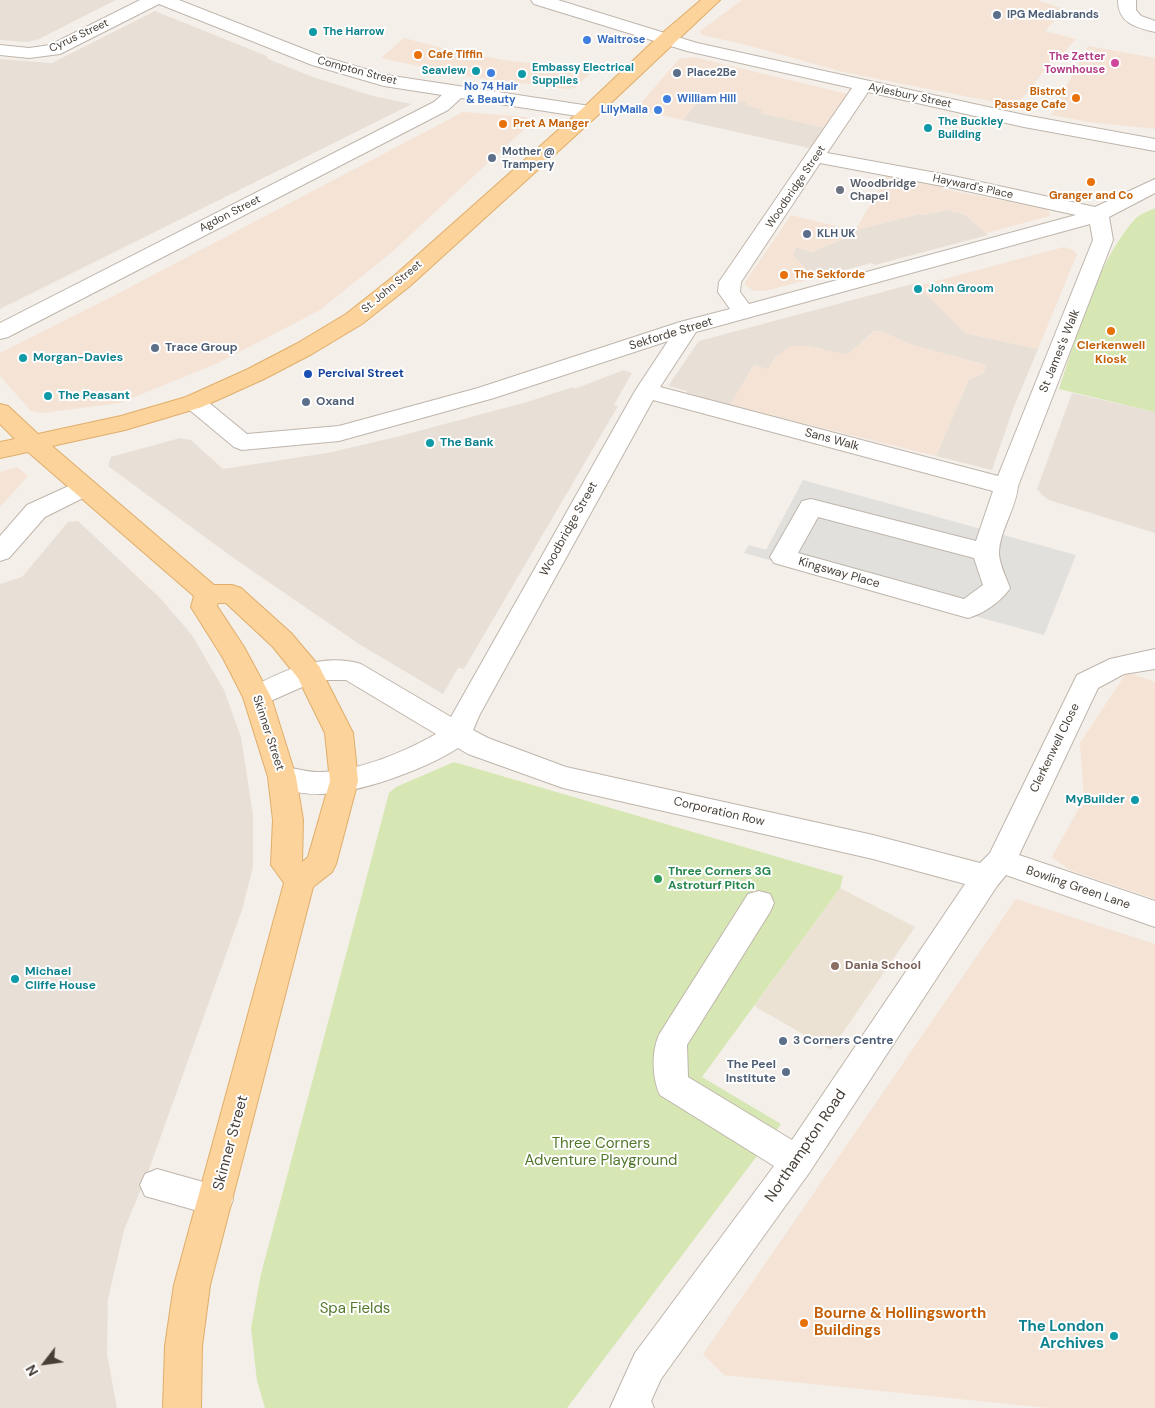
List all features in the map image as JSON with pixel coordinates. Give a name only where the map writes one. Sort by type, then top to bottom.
[{"type":"main road","name":"St. John Street","points":[[0,450],[126,423],[194,402],[256,374],[304,349],[354,318],[402,281],[711,0]]},
{"type":"main road","points":[[0,411],[84,488],[208,594],[232,594],[282,640],[309,674],[339,733],[344,781],[321,864],[300,880]]},
{"type":"main road","name":"Skinner Street","points":[[182,1408],[181,1386],[185,1329],[192,1284],[300,880],[286,865],[288,820],[282,777],[257,697],[235,654],[204,607],[208,594]]},
{"type":"street","name":"Cyrus Street","points":[[0,50],[50,51],[154,0]]},
{"type":"street","name":"Compton Street","points":[[163,0],[318,61],[384,80],[590,112]]},
{"type":"street","name":"Aylesbury Street","points":[[540,0],[568,4],[666,39],[864,86],[1024,121],[1155,145]]},
{"type":"street","points":[[1127,0],[1127,11],[1135,20],[1155,28]]},
{"type":"street","points":[[50,51],[75,57]]},
{"type":"street","name":"Woodbridge Street","points":[[744,313],[729,292],[730,282],[818,157],[864,86]]},
{"type":"street","name":"Agdon Street","points":[[0,332],[442,106],[456,92]]},
{"type":"street","name":"Hayward's Place","points":[[818,157],[953,182],[1098,214]]},
{"type":"street","name":"Sekforde Street","points":[[194,402],[242,442],[339,433],[486,393],[688,327],[1066,226],[1098,214],[1155,185]]},
{"type":"street","name":"St James's Walk","points":[[1006,492],[1103,240],[1098,214]]},
{"type":"street","name":"Woodbridge Street","points":[[457,735],[466,714],[646,391],[688,327]]},
{"type":"street","name":"Sans Walk","points":[[646,391],[1006,492]]},
{"type":"street","points":[[0,552],[36,511],[84,488]]},
{"type":"street","points":[[986,552],[1006,492]]},
{"type":"street","name":"Kingsway Place","points":[[811,507],[986,552],[997,588],[968,609],[783,557],[811,507]]},
{"type":"street","name":"Clerkenwell Close","points":[[993,869],[1087,682],[1107,669],[1120,664],[1155,659]]},
{"type":"street","points":[[257,697],[273,688],[309,674],[326,670],[351,671],[457,735],[440,746],[380,770],[344,781],[310,783],[282,777]]},
{"type":"street","name":"Corporation Row","points":[[457,735],[478,746],[563,777],[873,847],[993,869]]},
{"type":"street","name":"Bowling Green Lane","points":[[993,869],[1155,914]]},
{"type":"street","name":"Northampton Road","points":[[635,1408],[629,1408],[648,1366],[797,1162],[993,869]]},
{"type":"street","points":[[759,903],[671,1043],[672,1085],[797,1162]]},
{"type":"street","points":[[157,1185],[216,1200]]},
{"type":"shaded area","points":[[0,0],[116,0],[39,39],[28,42],[0,40]]},
{"type":"shaded area","points":[[742,0],[1037,0],[1064,9],[1045,31],[1076,39],[1056,61],[1051,61],[1015,106],[843,72],[743,44],[702,35],[700,31]]},
{"type":"shaded area","points":[[155,11],[267,56],[268,59],[313,77],[373,96],[412,104],[0,309],[0,59],[52,63]]},
{"type":"shaded area","points":[[404,38],[450,50],[504,60],[592,71],[575,88],[567,89],[465,76],[381,58]]},
{"type":"shaded area","points":[[1088,46],[1155,58],[1155,129],[1089,122],[1051,115]]},
{"type":"shaded area","points":[[693,57],[848,94],[826,128],[761,113],[763,110],[746,105],[747,102],[727,98],[721,104],[700,99],[683,120],[636,109],[679,59]]},
{"type":"shaded area","points":[[727,98],[748,102],[746,105],[763,110],[761,113],[826,128],[813,149],[683,120],[700,99],[721,104]]},
{"type":"shaded area","points":[[463,112],[526,117],[531,123],[392,252],[320,310],[218,363],[120,403],[42,413],[31,411],[0,376],[0,353],[119,293]]},
{"type":"shaded area","points":[[887,175],[943,186],[942,189],[1048,209],[1050,216],[986,233],[964,214],[945,210],[924,215],[919,214],[844,233],[847,237],[812,252],[796,247],[793,255],[814,278],[765,291],[754,291],[745,285],[745,282],[791,215],[847,229],[858,226]]},
{"type":"shaded area","points":[[945,210],[964,214],[988,235],[875,265],[872,263],[814,278],[792,255],[796,247],[812,252],[847,237],[844,233],[919,214],[924,215]]},
{"type":"shaded area","points":[[1064,247],[1073,250],[1077,254],[1038,349],[965,333],[918,286]]},
{"type":"shaded area","points":[[916,283],[965,333],[1038,349],[1013,409],[992,470],[936,456],[969,379],[983,374],[986,365],[912,345],[882,332],[874,331],[847,355],[808,346],[775,357],[768,370],[754,365],[730,405],[668,386],[699,341]]},
{"type":"shaded area","points":[[875,331],[882,332],[912,345],[986,365],[983,374],[969,379],[936,456],[730,405],[754,365],[768,369],[775,357],[790,346],[808,346],[847,355]]},
{"type":"shaded area","points":[[624,370],[632,373],[614,405],[618,406],[464,669],[458,668],[443,694],[359,644],[232,557],[108,466],[111,457],[180,438],[191,440],[223,469],[327,453],[396,437],[527,402],[573,387],[574,389]]},
{"type":"shaded area","points":[[1072,393],[1155,412],[1155,533],[1049,500],[1037,489]]},
{"type":"shaded area","points":[[17,467],[28,476],[0,507],[0,472]]},
{"type":"shaded area","points":[[803,480],[1076,555],[1044,635],[744,553],[749,545],[766,550]]},
{"type":"shaded area","points":[[78,521],[160,598],[192,635],[224,690],[241,737],[253,815],[253,867],[242,910],[148,1172],[124,1230],[108,1299],[107,1354],[117,1408],[0,1408],[0,584],[22,577],[68,522]]},
{"type":"shaded area","points":[[1127,672],[1155,682],[1155,899],[1070,870],[1052,857],[1084,799],[1080,743]]},
{"type":"shaded area","name":"Dania School","points":[[840,888],[915,927],[831,1050],[754,1006]]},
{"type":"shaded area","points":[[1016,899],[1155,944],[1155,1408],[1048,1408],[724,1375],[703,1354]]},
{"type":"green space","points":[[1155,208],[1155,412],[1059,389],[1081,323],[1099,277],[1110,256],[1135,219]]},
{"type":"green space","points":[[454,762],[843,876],[840,888],[702,1077],[781,1124],[567,1408],[265,1408],[257,1381],[251,1328],[261,1274],[389,793],[396,787]]},
{"type":"place","name":"IPG Mediabrands","points":[[997,15]]},
{"type":"place","name":"The Harrow","points":[[313,32]]},
{"type":"place","name":"Waitrose","points":[[587,40]]},
{"type":"place","name":"Cafe Tiffin","points":[[418,55]]},
{"type":"place","name":"The Zetter Townhouse","points":[[1115,63]]},
{"type":"place","name":"Seaview","points":[[476,71]]},
{"type":"place","name":"No 74 Hair & Beauty","points":[[491,73]]},
{"type":"place","name":"Place2Be","points":[[677,73]]},
{"type":"place","name":"Embassy Electrical Supplies","points":[[522,74]]},
{"type":"place","name":"Bistrot Passage Cafe","points":[[1076,98]]},
{"type":"place","name":"William Hill","points":[[667,99]]},
{"type":"place","name":"LilyMaila","points":[[658,110]]},
{"type":"place","name":"Pret A Manger","points":[[503,124]]},
{"type":"place","name":"The Buckley Building","points":[[928,128]]},
{"type":"place","name":"Mother @ Trampery","points":[[492,158]]},
{"type":"place","name":"Granger and Co","points":[[1091,182]]},
{"type":"place","name":"Woodbridge Chapel","points":[[840,190]]},
{"type":"place","name":"KLH UK","points":[[807,234]]},
{"type":"place","name":"The Sekforde","points":[[784,275]]},
{"type":"place","name":"John Groom","points":[[918,289]]},
{"type":"place","name":"Clerkenwell Kiosk","points":[[1111,331]]},
{"type":"place","name":"Trace Group","points":[[155,348]]},
{"type":"place","name":"Morgan-Davies","points":[[23,358]]},
{"type":"place","name":"Percival Street","points":[[308,374]]},
{"type":"place","name":"The Peasant","points":[[48,396]]},
{"type":"place","name":"Oxand","points":[[306,402]]},
{"type":"place","name":"The Bank","points":[[430,443]]},
{"type":"place","name":"MyBuilder","points":[[1135,800]]},
{"type":"place","name":"Three Corners 3G Astroturf Pitch","points":[[658,879]]},
{"type":"place","name":"Dania School","points":[[835,966]]},
{"type":"place","name":"Michael Cliffe House","points":[[15,979]]},
{"type":"place","name":"3 Corners Centre","points":[[783,1041]]},
{"type":"place","name":"The Peel Institute","points":[[786,1072]]},
{"type":"place","name":"Bourne & Hollingsworth Buildings","points":[[804,1323]]},
{"type":"place","name":"The London Archives","points":[[1114,1336]]},
{"type":"park label","name":"Three Corners Adventure Playground","points":[[601,1152]]},
{"type":"park label","name":"Spa Fields","points":[[355,1309]]}]
